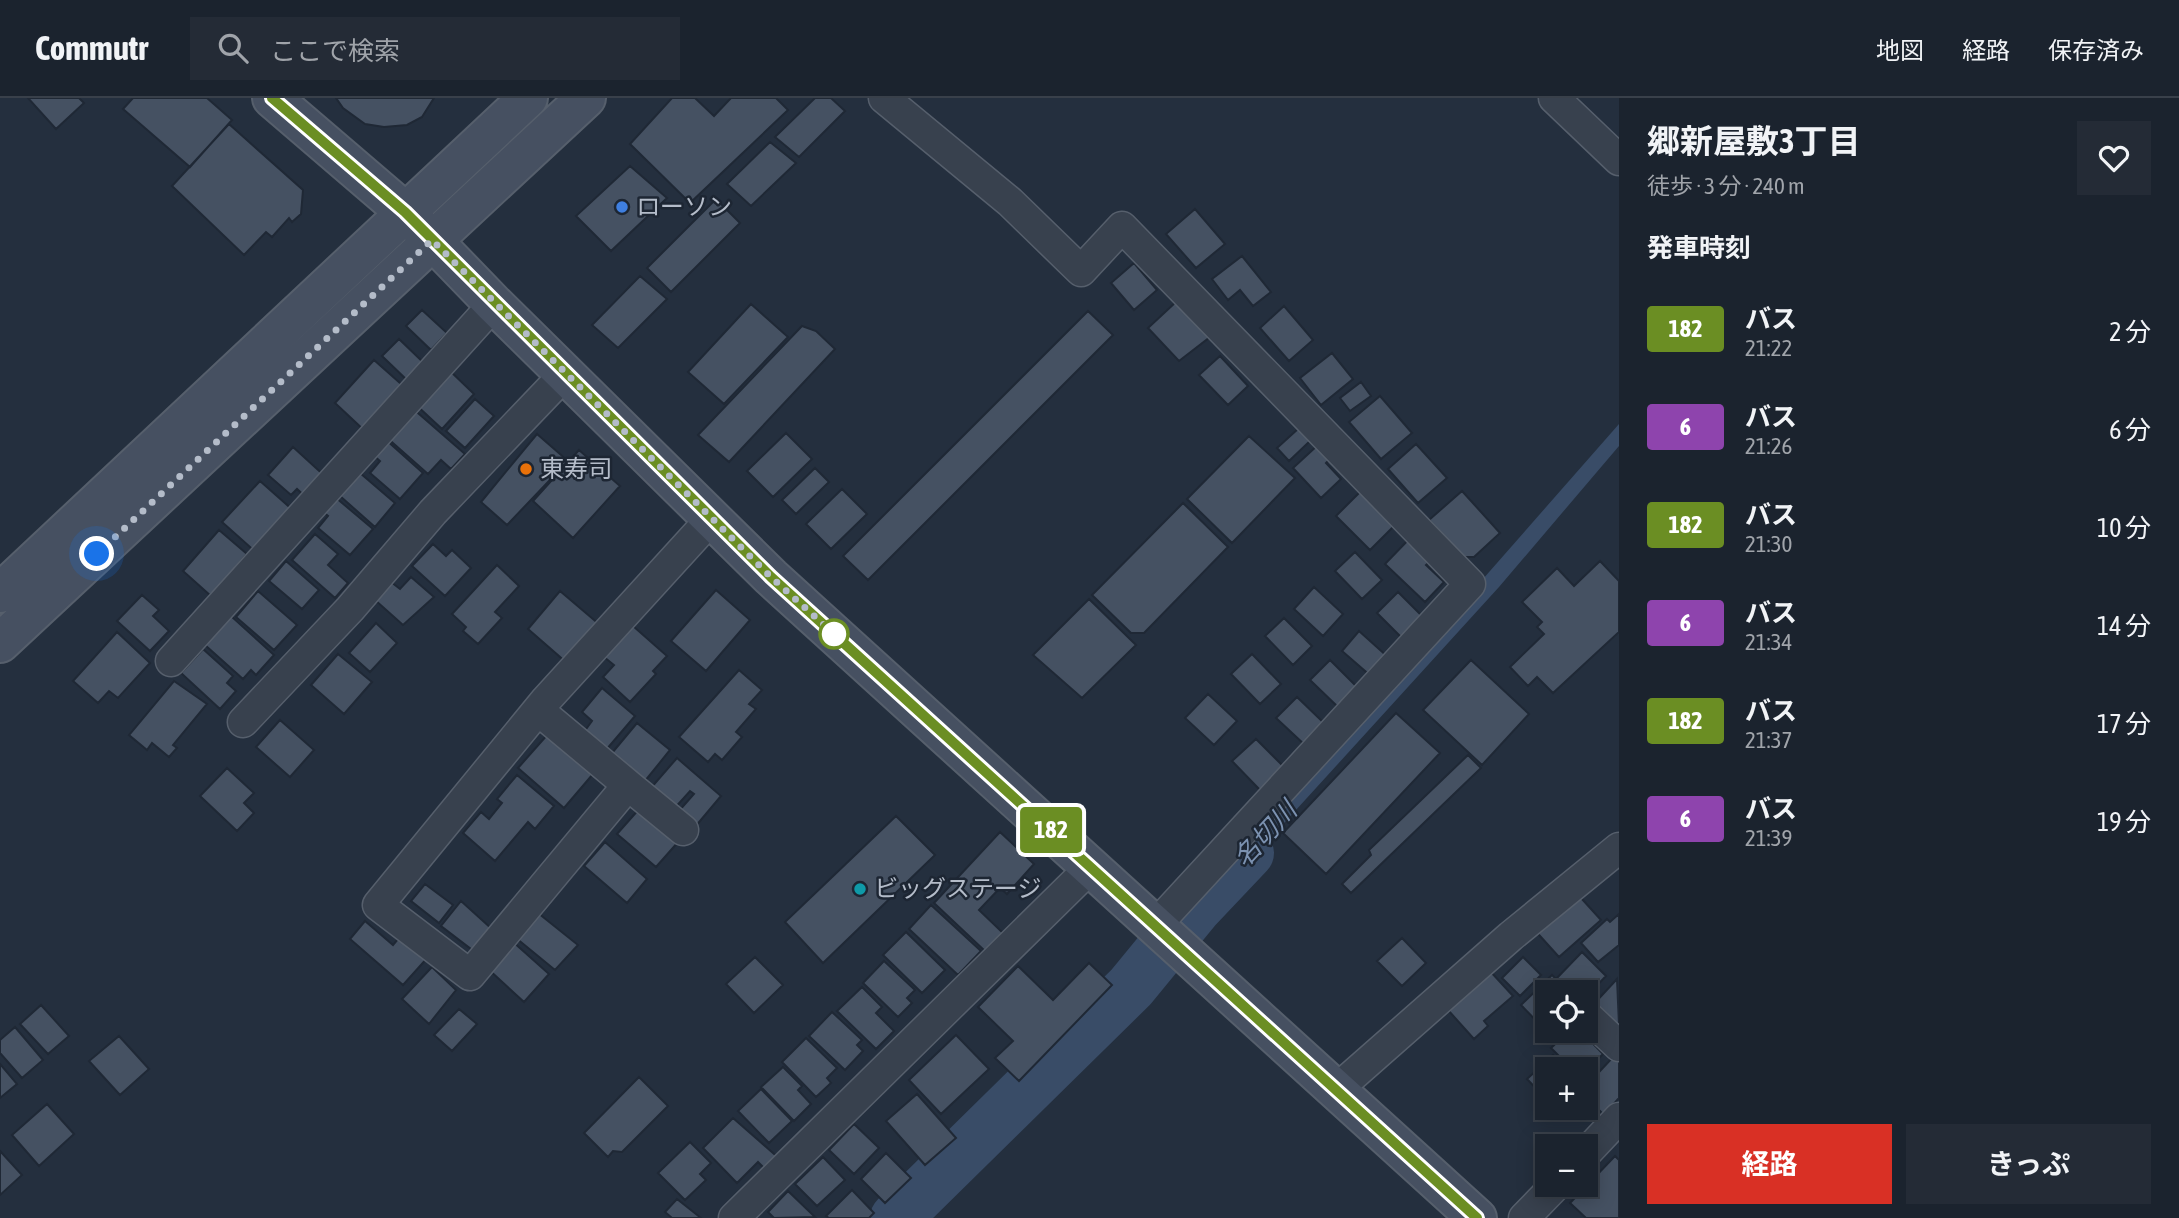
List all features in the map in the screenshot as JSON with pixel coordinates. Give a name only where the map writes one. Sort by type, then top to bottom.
[{"type":"main road","points":[[272,98],[405,212],[494,304],[771,577],[1477,1218]]},
{"type":"main road","points":[[0,593],[528,98]]},
{"type":"main road","points":[[0,643],[586,98]]},
{"type":"street","points":[[884,98],[1010,202],[1081,271],[1122,227],[1470,584],[1156,925]]},
{"type":"street","points":[[1554,98],[1619,160]]},
{"type":"street","points":[[171,661],[494,304]]},
{"type":"street","points":[[243,722],[350,610],[433,512],[565,374]]},
{"type":"street","points":[[628,785],[470,975],[378,905],[538,710],[712,518]]},
{"type":"street","points":[[538,710],[683,830]]},
{"type":"street","points":[[1336,1090],[1511,936],[1619,848]]},
{"type":"street","points":[[734,1218],[1091,867]]},
{"type":"street","points":[[1598,1026],[1619,1046]]},
{"type":"street","points":[[1598,1140],[1619,1118]]},
{"type":"street","points":[[1524,1218],[1544,1197]]},
{"type":"water","points":[[1619,424],[1619,446],[1499,587],[1205,910],[1192,901],[1316,769]]},
{"type":"building","points":[[28,98],[79,98],[84,103],[56,129]]},
{"type":"building","points":[[133,98],[207,98],[232,120],[190,167],[123,109]]},
{"type":"building","points":[[336,98],[434,98],[422,117],[407,125],[384,127],[365,124],[343,108]]},
{"type":"building","points":[[672,98],[695,98],[714,116],[731,98],[776,98],[788,110],[690,203],[630,144]]},
{"type":"building","points":[[815,98],[831,98],[845,111],[799,157],[775,137]]},
{"type":"building","points":[[229,124],[303,190],[301,214],[292,222],[289,218],[272,237],[266,232],[244,255],[172,186]]},
{"type":"building","points":[[770,142],[796,163],[751,206],[727,184]]},
{"type":"building","name":"ローソン","points":[[630,166],[667,198],[611,251],[576,216]]},
{"type":"building","points":[[716,199],[740,223],[671,292],[647,268]]},
{"type":"building","points":[[1195,209],[1225,244],[1196,268],[1166,234]]},
{"type":"building","points":[[1242,256],[1271,292],[1253,306],[1240,290],[1228,300],[1212,279]]},
{"type":"building","points":[[1134,263],[1157,290],[1134,310],[1111,283]]},
{"type":"building","points":[[640,276],[667,299],[618,348],[592,325]]},
{"type":"building","points":[[1177,301],[1210,337],[1179,361],[1148,328]]},
{"type":"building","points":[[751,304],[788,337],[724,404],[688,372]]},
{"type":"building","points":[[1284,306],[1313,340],[1289,361],[1260,328]]},
{"type":"building","points":[[422,310],[447,333],[431,350],[406,326]]},
{"type":"building","points":[[1088,311],[1113,335],[868,580],[843,556]]},
{"type":"building","points":[[802,326],[816,331],[835,349],[729,462],[698,435]]},
{"type":"building","points":[[399,339],[426,365],[409,382],[382,356]]},
{"type":"building","points":[[1332,353],[1353,379],[1321,405],[1300,378]]},
{"type":"building","points":[[1220,356],[1248,386],[1228,405],[1199,375]]},
{"type":"building","points":[[374,360],[409,391],[366,432],[335,403]]},
{"type":"building","points":[[447,368],[474,394],[442,429],[414,403]]},
{"type":"building","points":[[1361,382],[1371,396],[1350,411],[1340,398]]},
{"type":"building","points":[[1380,396],[1412,433],[1381,459],[1349,422]]},
{"type":"building","points":[[475,399],[494,416],[465,448],[446,431]]},
{"type":"building","points":[[411,407],[465,454],[451,469],[441,460],[428,474],[385,436]]},
{"type":"building","points":[[1299,428],[1310,441],[1289,461],[1277,448]]},
{"type":"building","points":[[786,433],[812,459],[773,497],[747,471]]},
{"type":"building","points":[[537,434],[568,461],[507,525],[481,502]]},
{"type":"building","points":[[1249,436],[1295,478],[1232,543],[1187,499]]},
{"type":"building","points":[[385,439],[423,473],[400,499],[370,473],[380,461],[372,454]]},
{"type":"building","points":[[1319,444],[1332,457],[1326,463],[1341,479],[1321,498],[1293,468]]},
{"type":"building","points":[[1416,444],[1447,478],[1418,503],[1388,469]]},
{"type":"building","points":[[293,447],[328,479],[309,500],[297,489],[291,495],[268,475]]},
{"type":"building","points":[[579,450],[620,486],[573,538],[533,501]]},
{"type":"building","points":[[815,468],[829,482],[796,514],[782,500]]},
{"type":"building","points":[[360,473],[395,503],[375,527],[340,496]]},
{"type":"building","points":[[260,481],[295,512],[258,554],[222,522]]},
{"type":"building","points":[[1364,488],[1398,522],[1370,550],[1336,516]]},
{"type":"building","points":[[842,489],[867,514],[831,549],[806,524]]},
{"type":"building","points":[[1462,491],[1500,533],[1474,557],[1464,557],[1429,520]]},
{"type":"building","points":[[335,497],[373,529],[350,555],[318,528],[328,516],[322,511]]},
{"type":"building","points":[[1183,503],[1228,547],[1144,633],[1131,633],[1092,595]]},
{"type":"building","points":[[219,530],[247,554],[236,567],[246,576],[221,605],[183,571]]},
{"type":"building","points":[[315,534],[338,554],[328,565],[348,583],[335,598],[292,560]]},
{"type":"building","points":[[1413,535],[1435,557],[1426,565],[1444,582],[1425,602],[1385,564]]},
{"type":"building","points":[[433,544],[446,556],[452,550],[471,568],[445,596],[412,566]]},
{"type":"building","points":[[1355,552],[1382,580],[1362,599],[1335,571]]},
{"type":"building","points":[[286,561],[319,590],[302,609],[269,581]]},
{"type":"building","points":[[1600,561],[1619,581],[1619,632],[1553,693],[1537,677],[1528,686],[1510,667],[1544,634],[1537,627],[1542,622],[1522,602],[1557,568],[1574,586]]},
{"type":"building","points":[[497,565],[519,586],[495,612],[502,618],[478,644],[463,631],[466,627],[452,614]]},
{"type":"building","points":[[411,577],[434,597],[403,625],[375,600],[391,582],[400,589]]},
{"type":"building","points":[[1314,587],[1343,614],[1323,636],[1294,609]]},
{"type":"building","points":[[716,590],[750,620],[706,671],[671,641]]},
{"type":"building","points":[[258,591],[297,625],[274,650],[236,617]]},
{"type":"building","points":[[560,591],[600,625],[567,663],[528,629]]},
{"type":"building","points":[[1398,592],[1424,618],[1403,639],[1377,613]]},
{"type":"building","points":[[142,595],[159,610],[153,616],[169,631],[150,651],[117,621]]},
{"type":"building","points":[[1089,599],[1136,645],[1082,698],[1033,655]]},
{"type":"building","points":[[231,616],[274,655],[256,675],[251,670],[243,679],[205,645]]},
{"type":"building","points":[[1284,618],[1312,646],[1293,665],[1265,636]]},
{"type":"building","points":[[376,623],[397,643],[370,672],[349,653]]},
{"type":"building","points":[[633,626],[667,656],[653,671],[656,674],[630,702],[603,677],[614,665],[604,657]]},
{"type":"building","points":[[1359,631],[1389,658],[1372,677],[1342,651]]},
{"type":"building","points":[[117,632],[150,663],[118,698],[109,691],[98,703],[73,681]]},
{"type":"building","points":[[203,649],[233,676],[227,683],[236,691],[220,709],[181,673]]},
{"type":"building","points":[[338,654],[372,682],[344,714],[311,685]]},
{"type":"building","points":[[1252,654],[1281,684],[1260,704],[1231,674]]},
{"type":"building","points":[[1330,660],[1357,687],[1338,707],[1310,680]]},
{"type":"building","points":[[1471,660],[1529,714],[1482,765],[1423,710]]},
{"type":"building","points":[[739,670],[762,690],[749,704],[756,709],[736,732],[742,737],[722,760],[715,754],[708,762],[679,737]]},
{"type":"building","points":[[174,681],[207,704],[173,745],[177,748],[169,757],[152,743],[147,750],[129,735]]},
{"type":"building","points":[[602,688],[635,716],[606,750],[584,732],[592,721],[582,712]]},
{"type":"building","points":[[1208,694],[1237,721],[1214,745],[1185,718]]},
{"type":"building","points":[[1297,697],[1326,725],[1306,746],[1276,718]]},
{"type":"building","points":[[1396,713],[1440,753],[1326,874],[1283,833]]},
{"type":"building","points":[[280,720],[314,750],[290,777],[256,747]]},
{"type":"building","points":[[637,723],[670,750],[645,781],[612,753]]},
{"type":"building","points":[[548,734],[593,774],[564,808],[518,768]]},
{"type":"building","points":[[1256,739],[1284,767],[1260,790],[1232,761]]},
{"type":"building","points":[[1468,755],[1481,768],[1351,893],[1342,884],[1371,855],[1369,850]]},
{"type":"building","points":[[677,758],[721,796],[695,827],[678,812],[694,794],[690,791],[673,810],[650,789]]},
{"type":"building","points":[[227,768],[254,793],[244,803],[254,813],[237,831],[200,796]]},
{"type":"building","points":[[517,775],[554,806],[535,829],[528,822],[495,861],[463,833],[481,812],[489,819],[502,803],[497,799]]},
{"type":"building","points":[[640,808],[679,841],[656,867],[617,834]]},
{"type":"building","name":"ビッグステージ","points":[[896,816],[935,855],[823,963],[785,922]]},
{"type":"building","points":[[1000,832],[1034,864],[1007,894],[1000,888],[979,910],[1003,933],[986,952],[934,903]]},
{"type":"building","points":[[605,842],[647,879],[627,903],[584,866]]},
{"type":"building","points":[[425,884],[453,905],[439,923],[411,901]]},
{"type":"building","points":[[1572,888],[1601,920],[1559,957],[1531,926]]},
{"type":"building","points":[[461,901],[493,930],[475,952],[441,926]]},
{"type":"building","points":[[931,905],[981,951],[958,975],[909,929]]},
{"type":"building","points":[[538,913],[578,945],[555,970],[516,938]]},
{"type":"building","points":[[1619,914],[1619,945],[1598,962],[1581,943],[1607,919],[1610,922]]},
{"type":"building","points":[[365,921],[393,945],[403,933],[429,956],[403,985],[350,939]]},
{"type":"building","points":[[906,932],[945,970],[922,993],[883,955]]},
{"type":"building","points":[[1402,938],[1426,963],[1402,986],[1377,961]]},
{"type":"building","points":[[512,941],[549,974],[524,1002],[487,968]]},
{"type":"building","points":[[1582,952],[1606,976],[1598,984],[1598,980],[1556,979]]},
{"type":"building","points":[[755,957],[783,985],[754,1013],[726,984]]},
{"type":"building","points":[[1523,957],[1541,975],[1520,996],[1502,978]]},
{"type":"building","points":[[884,961],[915,990],[907,998],[912,1003],[898,1017],[863,983]]},
{"type":"building","points":[[1089,963],[1112,985],[1019,1081],[995,1058],[1013,1041],[978,1007],[1018,966],[1053,1000]]},
{"type":"building","points":[[432,967],[456,990],[429,1024],[402,999]]},
{"type":"building","points":[[1490,971],[1513,996],[1484,1021],[1488,1026],[1474,1039],[1448,1010]]},
{"type":"building","points":[[1617,979],[1619,1025],[1615,1029],[1598,1013],[1598,999]]},
{"type":"building","points":[[862,987],[882,1007],[876,1013],[894,1031],[876,1049],[837,1011]]},
{"type":"building","points":[[1535,991],[1535,1020],[1521,1005]]},
{"type":"building","points":[[41,1005],[69,1036],[48,1054],[20,1024]]},
{"type":"building","points":[[459,1009],[477,1024],[452,1051],[434,1035]]},
{"type":"building","points":[[832,1012],[862,1040],[857,1045],[863,1051],[845,1070],[809,1036]]},
{"type":"building","points":[[15,1027],[43,1060],[22,1078],[0,1053],[0,1040]]},
{"type":"building","points":[[956,1035],[989,1069],[941,1114],[909,1080]]},
{"type":"building","points":[[119,1036],[149,1069],[120,1095],[89,1061]]},
{"type":"building","points":[[806,1038],[837,1068],[827,1078],[831,1083],[816,1097],[782,1062]]},
{"type":"building","points":[[1556,1043],[1592,1043],[1603,1054],[1598,1059],[1560,1057],[1551,1048]]},
{"type":"building","points":[[1614,1056],[1619,1061],[1619,1098],[1604,1115],[1598,1109],[1598,1073]]},
{"type":"building","points":[[0,1064],[17,1084],[0,1098]]},
{"type":"building","points":[[783,1067],[802,1086],[798,1090],[811,1104],[794,1121],[761,1087]]},
{"type":"building","points":[[1535,1072],[1535,1087],[1527,1079]]},
{"type":"building","points":[[639,1077],[668,1106],[622,1152],[613,1151],[608,1157],[584,1133]]},
{"type":"building","points":[[761,1089],[792,1121],[769,1143],[738,1111]]},
{"type":"building","points":[[917,1094],[956,1138],[925,1165],[886,1121]]},
{"type":"building","points":[[47,1104],[74,1134],[39,1166],[12,1135]]},
{"type":"building","points":[[733,1118],[781,1160],[768,1172],[758,1162],[737,1183],[703,1148]]},
{"type":"building","points":[[854,1124],[879,1148],[854,1174],[829,1150]]},
{"type":"building","points":[[690,1142],[711,1163],[700,1174],[706,1180],[685,1200],[658,1173]]},
{"type":"building","points":[[0,1151],[22,1175],[0,1195]]},
{"type":"building","points":[[886,1153],[911,1178],[885,1203],[861,1179]]},
{"type":"building","points":[[1615,1156],[1619,1160],[1619,1218],[1586,1218],[1570,1203],[1576,1197],[1598,1197],[1598,1174]]},
{"type":"building","points":[[823,1157],[845,1180],[817,1206],[795,1184]]},
{"type":"building","points":[[852,1190],[874,1213],[869,1218],[826,1216]]},
{"type":"building","points":[[788,1191],[815,1217],[774,1218],[768,1212]]},
{"type":"building","points":[[677,1199],[701,1218],[672,1218],[665,1212]]},
{"type":"waterway","name":"名切川","points":[[896,1218],[1131,987],[1195,909],[1248,853]]},
{"type":"bus line","name":"182","points":[[272,98],[405,212],[494,304],[771,577],[1477,1218]]},
{"type":"place","name":"ローソン","points":[[622,207]]},
{"type":"place","name":"東寿司","points":[[526,469]]},
{"type":"place","name":"ビッグステージ","points":[[860,889]]},
{"type":"route","points":[[97,554],[432,240],[771,577],[834,634]]}]
